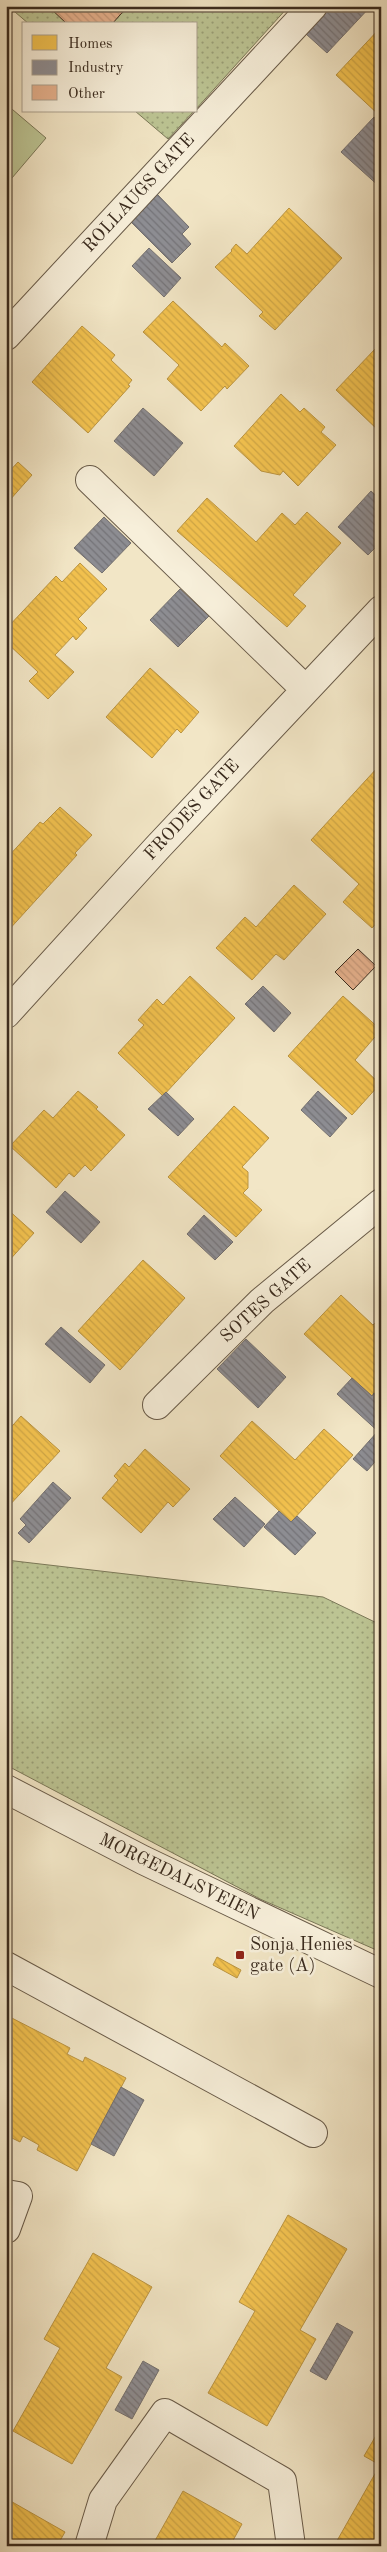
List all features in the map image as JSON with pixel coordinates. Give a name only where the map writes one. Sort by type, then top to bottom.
[{"type":"street","name":"ROLLAUGS GATE","points":[[6,336],[313,6]]},
{"type":"street","points":[[90,480],[304,689]]},
{"type":"street","name":"FRODES GATE","points":[[6,1014],[304,689],[381,610]]},
{"type":"street","name":"SOTES GATE","points":[[156,1404],[262,1301],[381,1203]]},
{"type":"street","name":"MORGEDALSVEIEN","points":[[6,1789],[143,1860],[381,1974]]},
{"type":"street","points":[[6,1966],[313,2133]]},
{"type":"street","points":[[6,2229],[12,2195]]},
{"type":"street","points":[[89,2546],[103,2500],[165,2412],[282,2481],[291,2546]]},
{"type":"green space","points":[[8,6],[289,6],[198,107],[198,22],[27,22]]},
{"type":"green space","points":[[6,104],[46,138],[6,185]]},
{"type":"green space","points":[[136,112],[193,112],[168,139]]},
{"type":"green space","points":[[6,1560],[323,1597],[381,1625],[381,1952],[260,1899],[6,1765]]},
{"type":"building: Homes","points":[[381,27],[381,113],[379,115],[336,75]]},
{"type":"building: Homes","points":[[289,208],[342,258],[275,330],[259,316],[263,312],[215,267],[232,251],[236,244],[247,254]]},
{"type":"building: Homes","points":[[173,301],[222,347],[225,343],[249,366],[227,389],[225,386],[201,411],[167,379],[179,365],[143,332]]},
{"type":"building: Homes","points":[[82,326],[115,355],[111,360],[132,380],[128,385],[130,386],[88,433],[32,382]]},
{"type":"building: Homes","points":[[375,349],[381,354],[381,433],[336,390]]},
{"type":"building: Homes","points":[[281,394],[300,412],[304,408],[325,427],[321,432],[336,445],[298,486],[283,471],[280,475],[261,471],[234,446]]},
{"type":"building: Homes","points":[[18,462],[32,475],[9,501],[6,499],[6,475]]},
{"type":"building: Homes","points":[[207,498],[256,542],[282,513],[295,525],[307,512],[341,543],[293,595],[306,606],[287,627],[177,531]]},
{"type":"building: Homes","points":[[80,563],[107,589],[78,619],[87,628],[76,640],[73,636],[55,655],[74,672],[48,699],[29,681],[38,672],[6,642],[6,629],[56,576],[62,582]]},
{"type":"building: Homes","points":[[150,668],[199,712],[181,733],[177,729],[152,758],[106,717]]},
{"type":"building: Homes","points":[[378,767],[381,769],[381,878],[376,884],[381,888],[381,918],[372,928],[343,902],[359,884],[311,840]]},
{"type":"building: Homes","points":[[60,807],[92,835],[75,853],[77,855],[6,933],[6,859],[40,822],[43,824]]},
{"type":"building: Homes","points":[[294,885],[326,914],[284,960],[276,954],[252,980],[216,948],[245,917],[256,927]]},
{"type":"building: Homes","points":[[190,976],[235,1018],[163,1096],[118,1053],[144,1025],[138,1020],[157,999],[163,1005]]},
{"type":"building: Homes","points":[[343,996],[381,1030],[355,1060],[380,1084],[352,1115],[288,1056]]},
{"type":"building: Homes","points":[[78,1091],[98,1107],[96,1109],[125,1135],[91,1171],[85,1165],[74,1177],[69,1173],[56,1188],[10,1146],[44,1110],[53,1118]]},
{"type":"building: Homes","points":[[234,1106],[269,1138],[242,1167],[248,1172],[248,1188],[243,1193],[262,1210],[236,1237],[168,1177]]},
{"type":"building: Homes","points":[[6,1208],[34,1233],[6,1264]]},
{"type":"building: Homes","points":[[143,1260],[185,1298],[120,1370],[78,1331]]},
{"type":"building: Homes","points":[[341,1295],[373,1325],[381,1317],[381,1386],[372,1396],[304,1334]]},
{"type":"building: Homes","points":[[21,1416],[60,1451],[6,1509],[6,1433]]},
{"type":"building: Homes","points":[[252,1421],[295,1460],[324,1429],[353,1455],[291,1522],[220,1456]]},
{"type":"building: Homes","points":[[145,1449],[190,1489],[173,1507],[168,1502],[141,1533],[102,1498],[118,1480],[114,1476],[125,1463],[129,1467]]},
{"type":"building: Homes","points":[[217,1957],[241,1970],[237,1978],[213,1965]]},
{"type":"building: Homes","points":[[6,2015],[70,2048],[67,2054],[83,2062],[85,2057],[126,2078],[77,2171],[37,2150],[39,2145],[23,2136],[20,2142],[6,2135]]},
{"type":"building: Homes","points":[[288,2215],[347,2249],[300,2330],[316,2339],[267,2426],[208,2393],[255,2311],[239,2302]]},
{"type":"building: Homes","points":[[93,2253],[152,2287],[106,2368],[122,2377],[72,2464],[13,2431],[60,2348],[44,2339]]},
{"type":"building: Homes","points":[[381,2427],[381,2546],[334,2546],[380,2465],[364,2456]]},
{"type":"building: Homes","points":[[183,2491],[242,2524],[230,2546],[152,2546]]},
{"type":"building: Homes","points":[[7,2499],[65,2532],[57,2546],[6,2546]]},
{"type":"building: Industry","points":[[332,6],[371,6],[327,53],[306,34]]},
{"type":"building: Industry","points":[[374,117],[381,123],[381,188],[341,152]]},
{"type":"building: Industry","points":[[157,194],[189,227],[182,234],[191,244],[172,263],[130,221]]},
{"type":"building: Industry","points":[[149,248],[181,278],[164,297],[132,266]]},
{"type":"building: Industry","points":[[143,408],[183,443],[154,476],[114,441]]},
{"type":"building: Industry","points":[[371,491],[381,500],[381,542],[368,555],[338,527]]},
{"type":"building: Industry","points":[[104,517],[131,543],[102,573],[74,548]]},
{"type":"building: Industry","points":[[180,589],[209,616],[178,647],[150,620]]},
{"type":"building: Industry","points":[[263,986],[291,1013],[274,1032],[245,1004]]},
{"type":"building: Industry","points":[[318,1091],[347,1118],[330,1137],[301,1110]]},
{"type":"building: Industry","points":[[166,1092],[194,1119],[178,1136],[148,1109]]},
{"type":"building: Industry","points":[[65,1191],[100,1222],[81,1243],[46,1212]]},
{"type":"building: Industry","points":[[204,1215],[233,1242],[215,1260],[187,1234]]},
{"type":"building: Industry","points":[[61,1327],[105,1365],[90,1383],[45,1344]]},
{"type":"building: Industry","points":[[246,1339],[286,1377],[258,1408],[217,1369]]},
{"type":"building: Industry","points":[[352,1378],[372,1396],[374,1393],[381,1399],[381,1434],[337,1394]]},
{"type":"building: Industry","points":[[378,1431],[381,1434],[381,1455],[367,1471],[353,1459]]},
{"type":"building: Industry","points":[[53,1482],[71,1498],[29,1543],[18,1533],[26,1525],[20,1519]]},
{"type":"building: Industry","points":[[235,1497],[265,1524],[244,1547],[213,1519]]},
{"type":"building: Industry","points":[[279,1511],[291,1522],[297,1516],[316,1533],[295,1555],[264,1527]]},
{"type":"building: Industry","points":[[121,2087],[144,2100],[114,2156],[91,2144]]},
{"type":"building: Industry","points":[[337,2323],[353,2332],[326,2380],[310,2371]]},
{"type":"building: Industry","points":[[143,2361],[159,2370],[132,2419],[115,2410]]},
{"type":"building: Other","points":[[48,6],[128,6],[114,22],[65,22]]},
{"type":"building: Other","points":[[358,949],[376,966],[353,990],[335,972]]},
{"type":"place","name":"Sonja Henies gate (A)","points":[[240,1955]]}]
